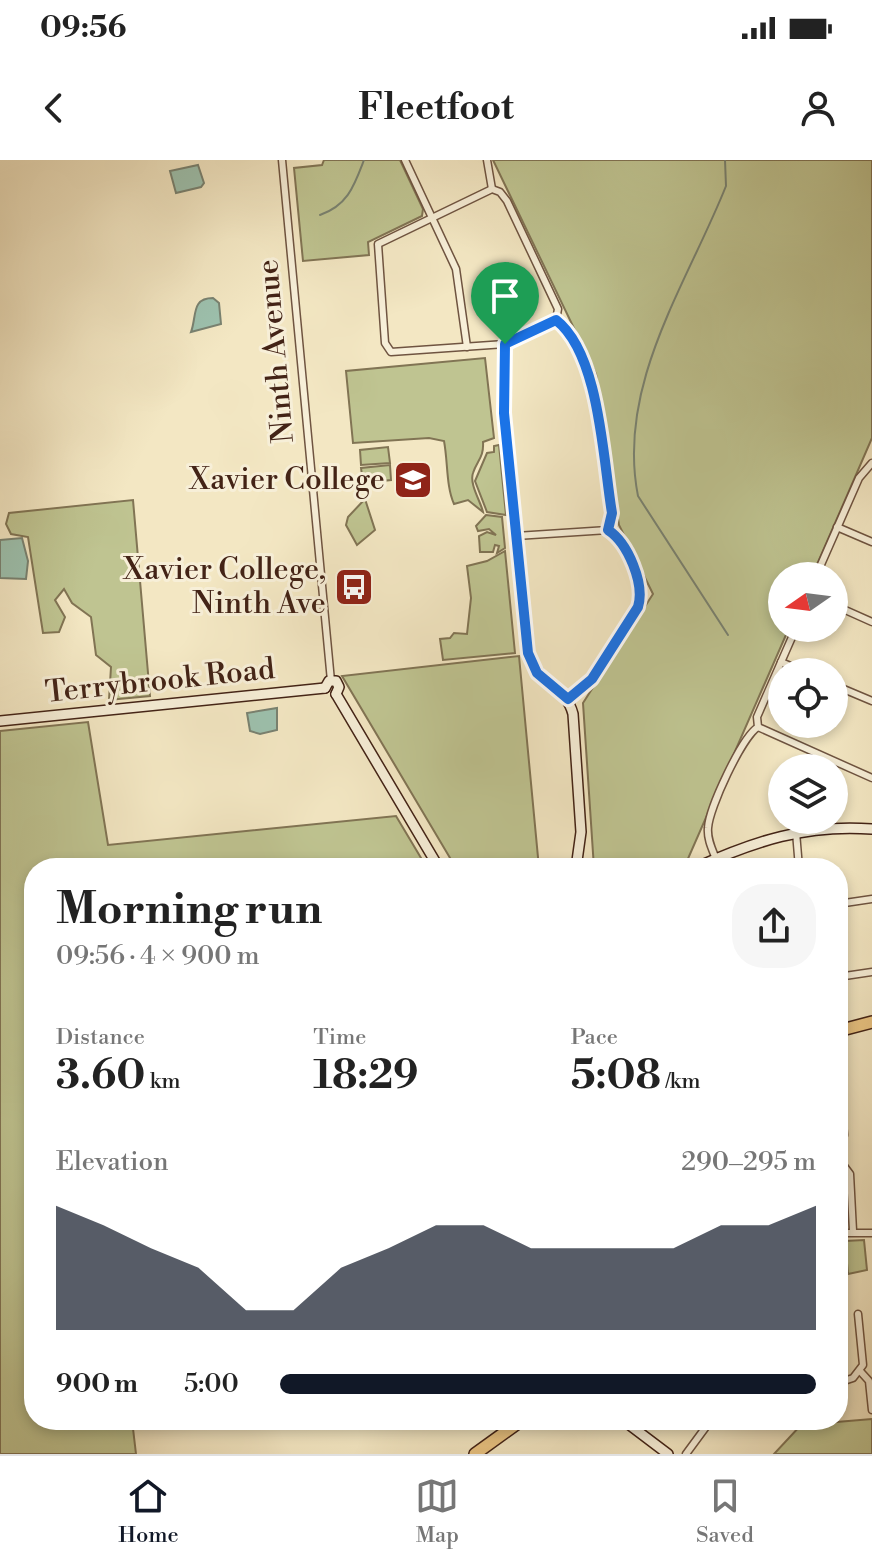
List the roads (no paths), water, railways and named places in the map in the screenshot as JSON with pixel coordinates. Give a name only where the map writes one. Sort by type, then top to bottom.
[{"type":"highway","points":[[848,1028],[872,1022]]},
{"type":"highway","points":[[475,1454],[508,1430]]},
{"type":"street","name":"Ninth Avenue","points":[[282,160],[328,684]]},
{"type":"street","points":[[405,160],[460,281],[467,347]]},
{"type":"street","points":[[487,160],[492,189]]},
{"type":"street","points":[[492,189],[500,192],[558,309],[556,320],[505,344],[396,354],[385,343],[377,247],[384,240],[492,189]]},
{"type":"street","points":[[556,320],[569,333],[591,385],[612,513],[608,530]]},
{"type":"street","points":[[505,344],[504,413],[530,661],[537,673],[568,699],[573,714],[581,832],[577,858]]},
{"type":"street","points":[[822,562],[861,473],[872,463]]},
{"type":"street","points":[[837,527],[872,542]]},
{"type":"street","points":[[516,536],[608,530],[618,539],[637,576],[640,601],[592,679],[568,699]]},
{"type":"street","points":[[848,611],[872,622]]},
{"type":"street","points":[[328,684],[339,685],[336,694],[433,858]]},
{"type":"street","name":"Terrybrook Road","points":[[0,721],[328,684]]},
{"type":"street","points":[[848,691],[872,701]]},
{"type":"street","points":[[716,858],[709,838],[709,822],[743,743],[758,727],[757,717],[768,692]]},
{"type":"street","points":[[758,727],[805,754]]},
{"type":"street","points":[[848,771],[872,778]]},
{"type":"street","points":[[848,829],[872,829]]},
{"type":"street","points":[[718,858],[781,834]]},
{"type":"street","points":[[796,834],[798,858]]},
{"type":"street","points":[[848,903],[872,899]]},
{"type":"street","points":[[848,976],[872,972]]},
{"type":"street","points":[[848,1170],[853,1231]]},
{"type":"street","points":[[848,1232],[872,1233]]},
{"type":"street","points":[[848,1380],[860,1371],[864,1356],[858,1314]]},
{"type":"street","points":[[860,1371],[869,1381],[872,1410]]},
{"type":"street","points":[[636,1430],[668,1454]]},
{"type":"street","points":[[686,1454],[704,1430]]},
{"type":"waterway","points":[[320,215],[344,200],[364,160]]},
{"type":"waterway","points":[[725,160],[726,186],[675,298],[646,375],[637,415],[634,455],[638,496],[728,635]]},
{"type":"place","name":"Xavier College","points":[[413,480]]},
{"type":"place","name":"Xavier College, Ninth Ave","points":[[354,587]]}]
